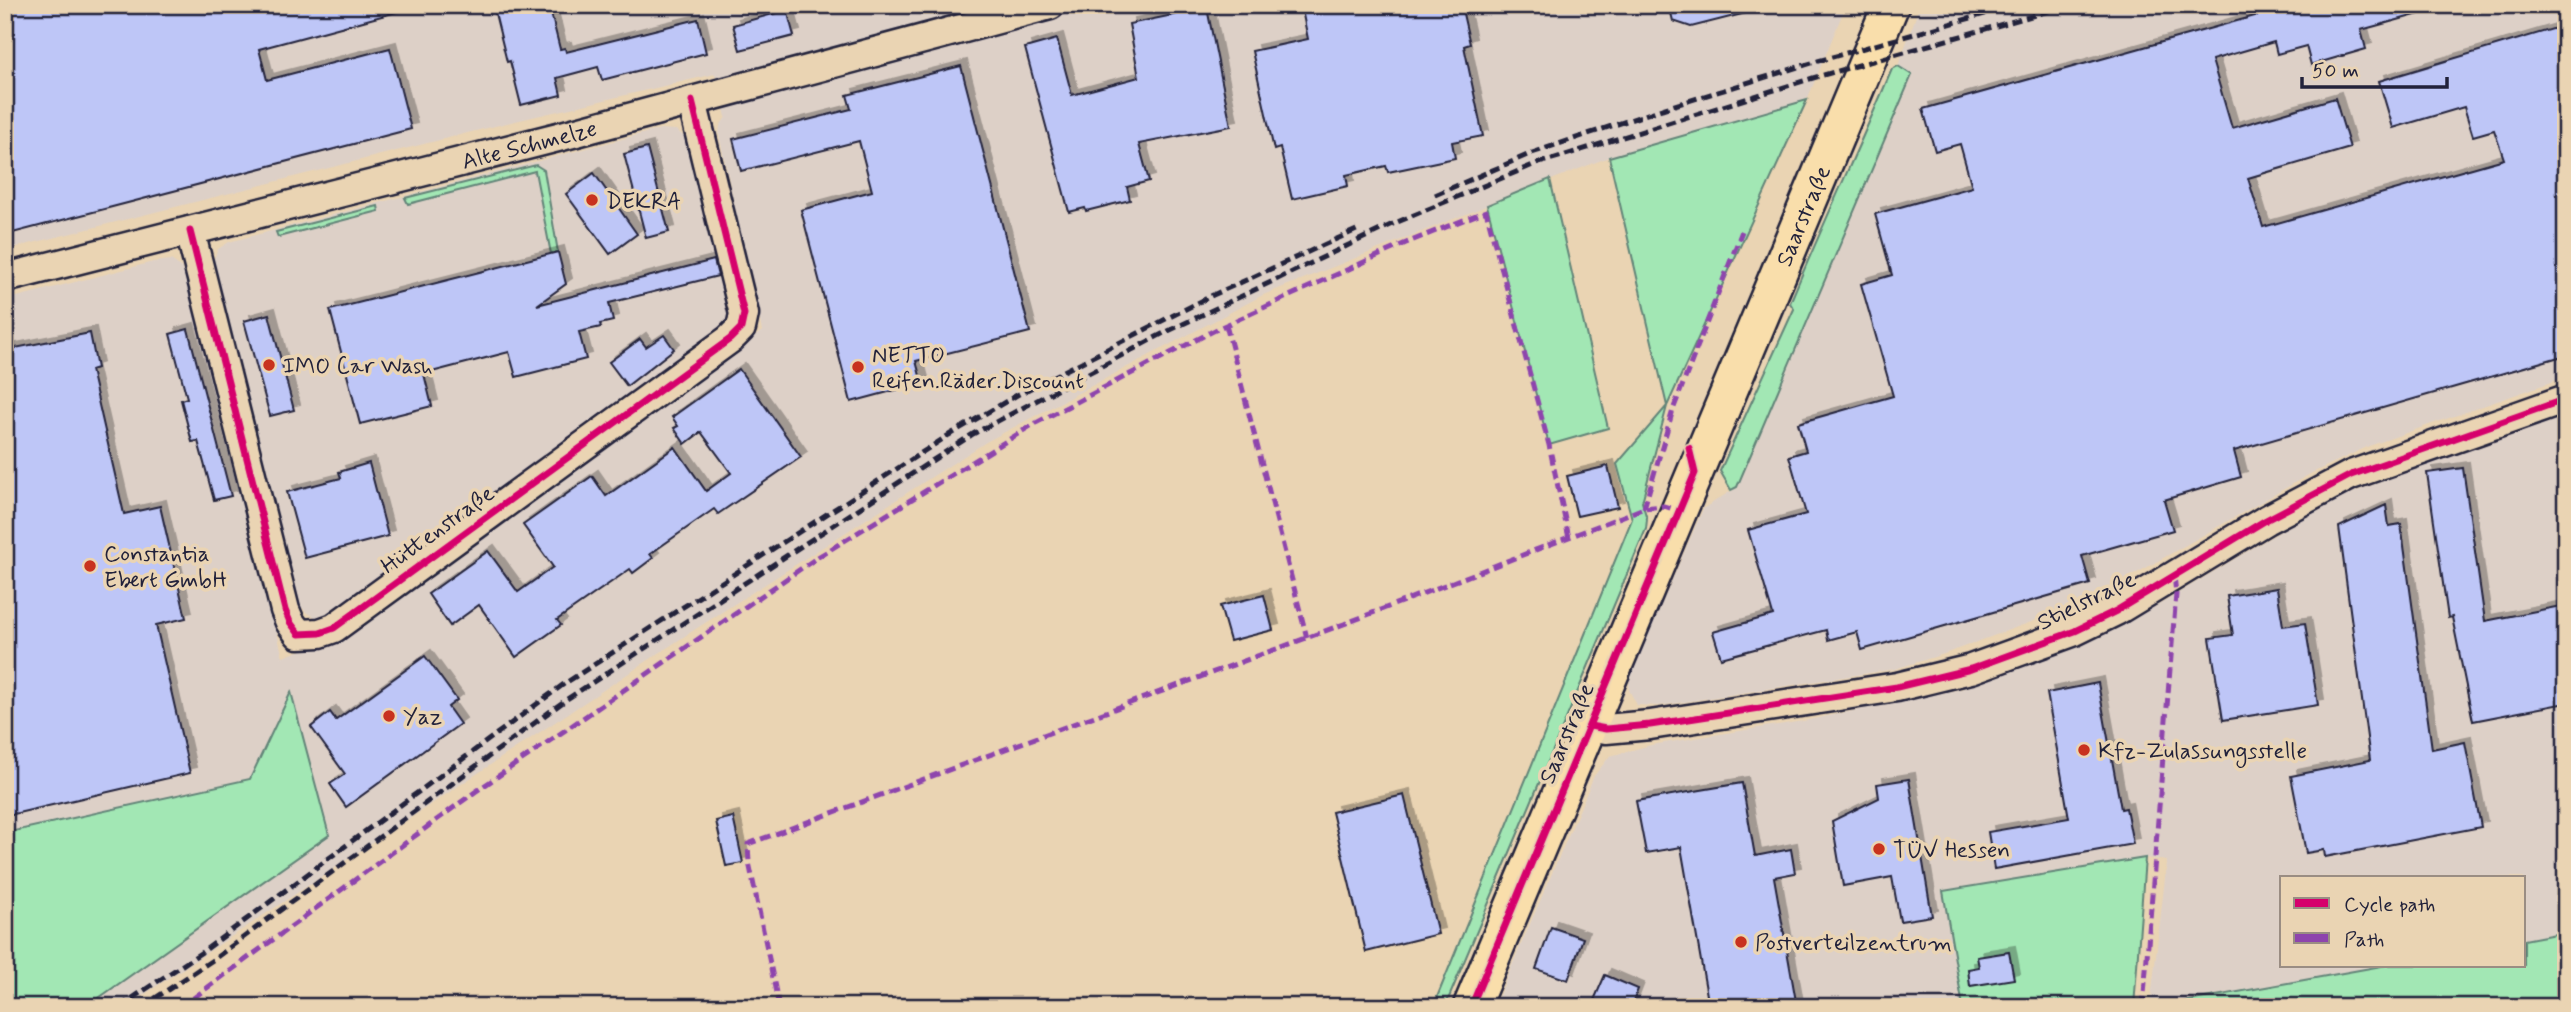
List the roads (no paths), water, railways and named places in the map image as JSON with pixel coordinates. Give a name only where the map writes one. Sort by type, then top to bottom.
[{"type":"main road","name":"Saarstraße","points":[[1471,1007],[1891,5]]},
{"type":"street","name":"Alte Schmelze","points":[[5,278],[692,101],[1050,5]]},
{"type":"street","name":"Hüttenstraße","points":[[190,231],[285,610],[299,634],[320,633],[344,621],[730,339],[741,328],[744,314],[692,101]]},
{"type":"street","name":"Stielstraße","points":[[1590,726],[1606,729],[1636,727],[1723,714],[1897,687],[1971,669],[2075,631],[2116,611],[2266,520],[2350,475],[2566,399]]},
{"type":"railway","points":[[1435,195],[1532,153],[1662,109],[1818,61],[2017,5]]},
{"type":"railway","points":[[142,1007],[214,959],[567,699],[973,434],[1164,333],[1395,223],[1533,165],[1813,78],[2070,5]]},
{"type":"railway","points":[[119,1007],[205,950],[564,684],[949,435],[1017,395],[1213,295],[1361,228]]},
{"type":"place","name":"DEKRA","points":[[592,200]]},
{"type":"place","name":"IMO Car Wash","points":[[269,365]]},
{"type":"place","name":"NETTO Reifen.Räder.Discount","points":[[858,367]]},
{"type":"place","name":"Constantia Ebert GmbH","points":[[90,566]]},
{"type":"place","name":"Yaz","points":[[389,716]]},
{"type":"place","name":"Kfz-Zulassungsstelle","points":[[2084,750]]},
{"type":"place","name":"TÜV Hessen","points":[[1879,849]]},
{"type":"place","name":"Postverteilzentrum","points":[[1741,942]]}]
